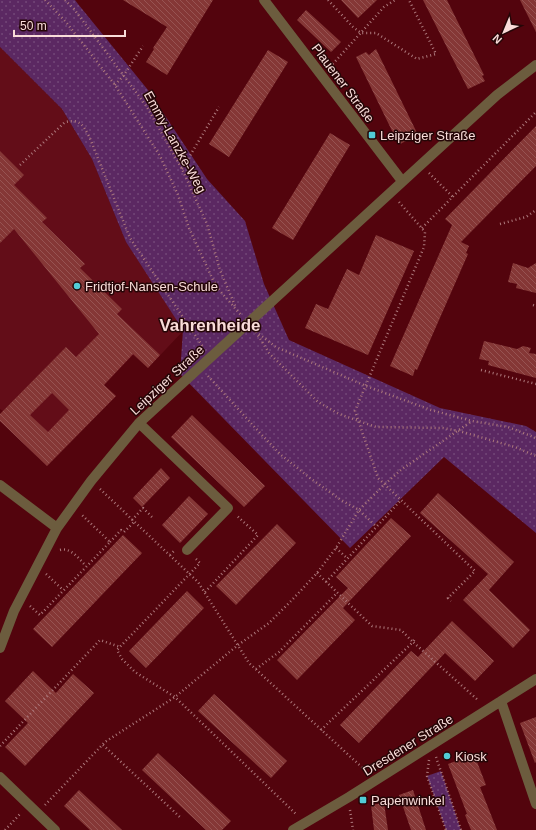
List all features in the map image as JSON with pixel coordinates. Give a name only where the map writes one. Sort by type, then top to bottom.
[{"type":"street","name":"Plauener Straße","points":[[264,0],[402,182]]},
{"type":"street","name":"Leipziger Straße","points":[[0,648],[14,611],[58,528],[91,481],[139,423],[505,88],[536,65]]},
{"type":"street","points":[[139,423],[228,508],[187,550]]},
{"type":"street","points":[[0,485],[58,528]]},
{"type":"street","name":"Dresdener Straße","points":[[293,830],[349,798],[536,679]]},
{"type":"street","points":[[501,701],[536,804]]},
{"type":"street","points":[[0,777],[55,830]]},
{"type":"path","points":[[45,0],[66,22],[115,85],[124,75],[143,46]]},
{"type":"path","name":"Emmy-Lanzke-Weg","points":[[65,0],[74,9],[147,108],[182,169],[207,224],[220,270],[237,310],[213,280],[189,228],[178,195],[160,156],[115,85]]},
{"type":"path","points":[[328,0],[353,27],[361,33],[376,33],[417,59],[436,54],[409,0]]},
{"type":"path","points":[[322,76],[384,7],[395,0]]},
{"type":"path","points":[[182,169],[219,107]]},
{"type":"path","points":[[422,228],[536,112]]},
{"type":"path","points":[[20,165],[65,122],[74,120],[83,124],[130,238],[210,358]]},
{"type":"path","points":[[421,164],[453,197]]},
{"type":"path","points":[[390,192],[425,232],[424,247],[355,411],[378,478],[474,571],[448,598],[451,601]]},
{"type":"path","points":[[500,224],[526,217],[536,210]]},
{"type":"path","points":[[536,438],[508,427],[472,421],[431,410],[366,386],[276,347],[257,333],[269,353],[318,402],[339,414],[376,427],[436,427],[459,431],[515,447],[536,456]]},
{"type":"path","points":[[200,367],[281,455],[341,500],[359,510],[377,527]]},
{"type":"path","points":[[481,370],[536,384]]},
{"type":"path","points":[[38,813],[103,744],[175,697],[238,645],[268,623],[317,573],[336,548],[359,510],[385,484],[402,468],[472,421]]},
{"type":"path","points":[[91,481],[198,582],[249,662],[376,780]]},
{"type":"path","points":[[326,582],[401,500]]},
{"type":"path","points":[[73,506],[110,542]]},
{"type":"path","points":[[21,597],[40,615],[121,530],[124,532],[142,508],[152,517]]},
{"type":"path","points":[[205,592],[258,535],[228,508]]},
{"type":"path","points":[[336,548],[347,558]]},
{"type":"path","points":[[44,554],[64,549],[70,550],[86,566]]},
{"type":"path","points":[[187,550],[200,563],[117,650],[122,659],[135,672],[175,697],[305,823]]},
{"type":"path","points":[[37,566],[63,590]]},
{"type":"path","points":[[317,573],[372,626],[401,630],[488,709]]},
{"type":"path","points":[[256,669],[279,652],[337,593]]},
{"type":"path","points":[[0,746],[100,640],[120,647]]},
{"type":"path","points":[[321,730],[414,641]]},
{"type":"path","points":[[103,744],[181,818]]},
{"type":"path","points":[[431,745],[427,776],[446,830]]},
{"type":"path","points":[[431,745],[461,830]]},
{"type":"path","points":[[349,798],[353,830]]},
{"type":"path","points":[[5,830],[29,805]]},
{"type":"shaded area","points":[[0,0],[75,0],[148,90],[207,179],[245,221],[264,284],[289,340],[440,408],[526,426],[536,432],[536,533],[444,457],[350,548],[180,374],[183,330],[126,242],[92,159],[62,109],[0,47]]},
{"type":"shaded area","name":"Fridtjof-Nansen-Schule","points":[[0,47],[62,109],[92,159],[126,242],[184,330],[148,368],[133,355],[104,385],[116,396],[47,466],[0,421],[3,411],[0,409]]},
{"type":"shaded area","points":[[441,771],[461,830],[446,830],[427,776]]},
{"type":"building","points":[[123,0],[213,0],[167,75],[146,62],[154,49],[153,48],[167,27]]},
{"type":"building","points":[[341,0],[377,0],[358,18]]},
{"type":"building","points":[[423,0],[447,0],[484,75],[482,76],[485,81],[468,89]]},
{"type":"building","points":[[520,0],[536,0],[536,32]]},
{"type":"building","points":[[306,10],[341,42],[331,52],[297,20]]},
{"type":"building","points":[[376,49],[418,135],[400,144],[397,141],[356,57],[366,52],[369,55]]},
{"type":"building","points":[[268,50],[288,62],[229,157],[209,144]]},
{"type":"building","points":[[536,126],[536,166],[461,242],[469,246],[466,253],[468,254],[417,370],[415,369],[413,376],[390,366],[452,225],[445,219]]},
{"type":"building","points":[[330,133],[350,145],[293,240],[272,228]]},
{"type":"building","points":[[0,151],[24,175],[14,185],[47,218],[42,222],[85,264],[80,268],[122,309],[117,314],[160,355],[148,368],[133,354],[104,385],[116,396],[47,466],[0,421],[0,414],[66,347],[76,357],[99,334],[14,229],[0,243]],"holes":[[[52,393],[69,410],[48,432],[30,415]]]},
{"type":"building","points":[[376,235],[414,251],[368,355],[305,328],[316,304],[328,309],[347,269],[359,275]]},
{"type":"building","points":[[513,263],[528,268],[536,263],[536,293],[516,288],[517,284],[508,282]]},
{"type":"building","points":[[484,341],[517,349],[523,346],[531,348],[529,353],[536,354],[536,378],[488,365],[489,361],[479,359]]},
{"type":"building","points":[[192,415],[265,486],[244,507],[171,437]]},
{"type":"building","points":[[161,468],[170,478],[142,507],[133,498]]},
{"type":"building","points":[[438,493],[514,562],[489,590],[530,630],[513,648],[463,600],[488,574],[420,513]]},
{"type":"building","points":[[189,496],[208,514],[180,543],[162,525]]},
{"type":"building","points":[[391,518],[411,536],[343,608],[355,620],[297,680],[277,660],[348,588],[336,577]]},
{"type":"building","points":[[277,524],[296,543],[236,605],[216,586]]},
{"type":"building","points":[[123,535],[142,553],[52,647],[33,629]]},
{"type":"building","points":[[187,591],[204,608],[146,668],[129,651]]},
{"type":"building","points":[[452,621],[494,661],[475,681],[445,653],[359,743],[340,725],[411,651],[418,657]]},
{"type":"building","points":[[33,671],[56,693],[73,674],[94,693],[25,766],[5,747],[28,723],[5,701]]},
{"type":"building","points":[[214,694],[287,761],[271,778],[198,711]]},
{"type":"building","points":[[536,717],[536,762],[535,763],[520,723]]},
{"type":"building","points":[[158,753],[231,821],[222,830],[206,830],[142,770]]},
{"type":"building","points":[[474,754],[486,785],[480,787],[497,830],[471,830],[465,815],[467,814],[448,764]]},
{"type":"building","points":[[79,790],[122,830],[90,830],[64,806]]},
{"type":"building","points":[[413,790],[426,830],[411,830],[399,795]]},
{"type":"building","points":[[384,803],[388,830],[374,830],[371,805]]},
{"type":"place","name":"Leipziger Straße","points":[[372,135]]},
{"type":"place","name":"Fridtjof-Nansen-Schule","points":[[77,286]]},
{"type":"place","name":"Kiosk","points":[[447,756]]},
{"type":"place","name":"Papenwinkel","points":[[363,800]]},
{"type":"district","name":"Vahrenheide","points":[[210,325]]}]
